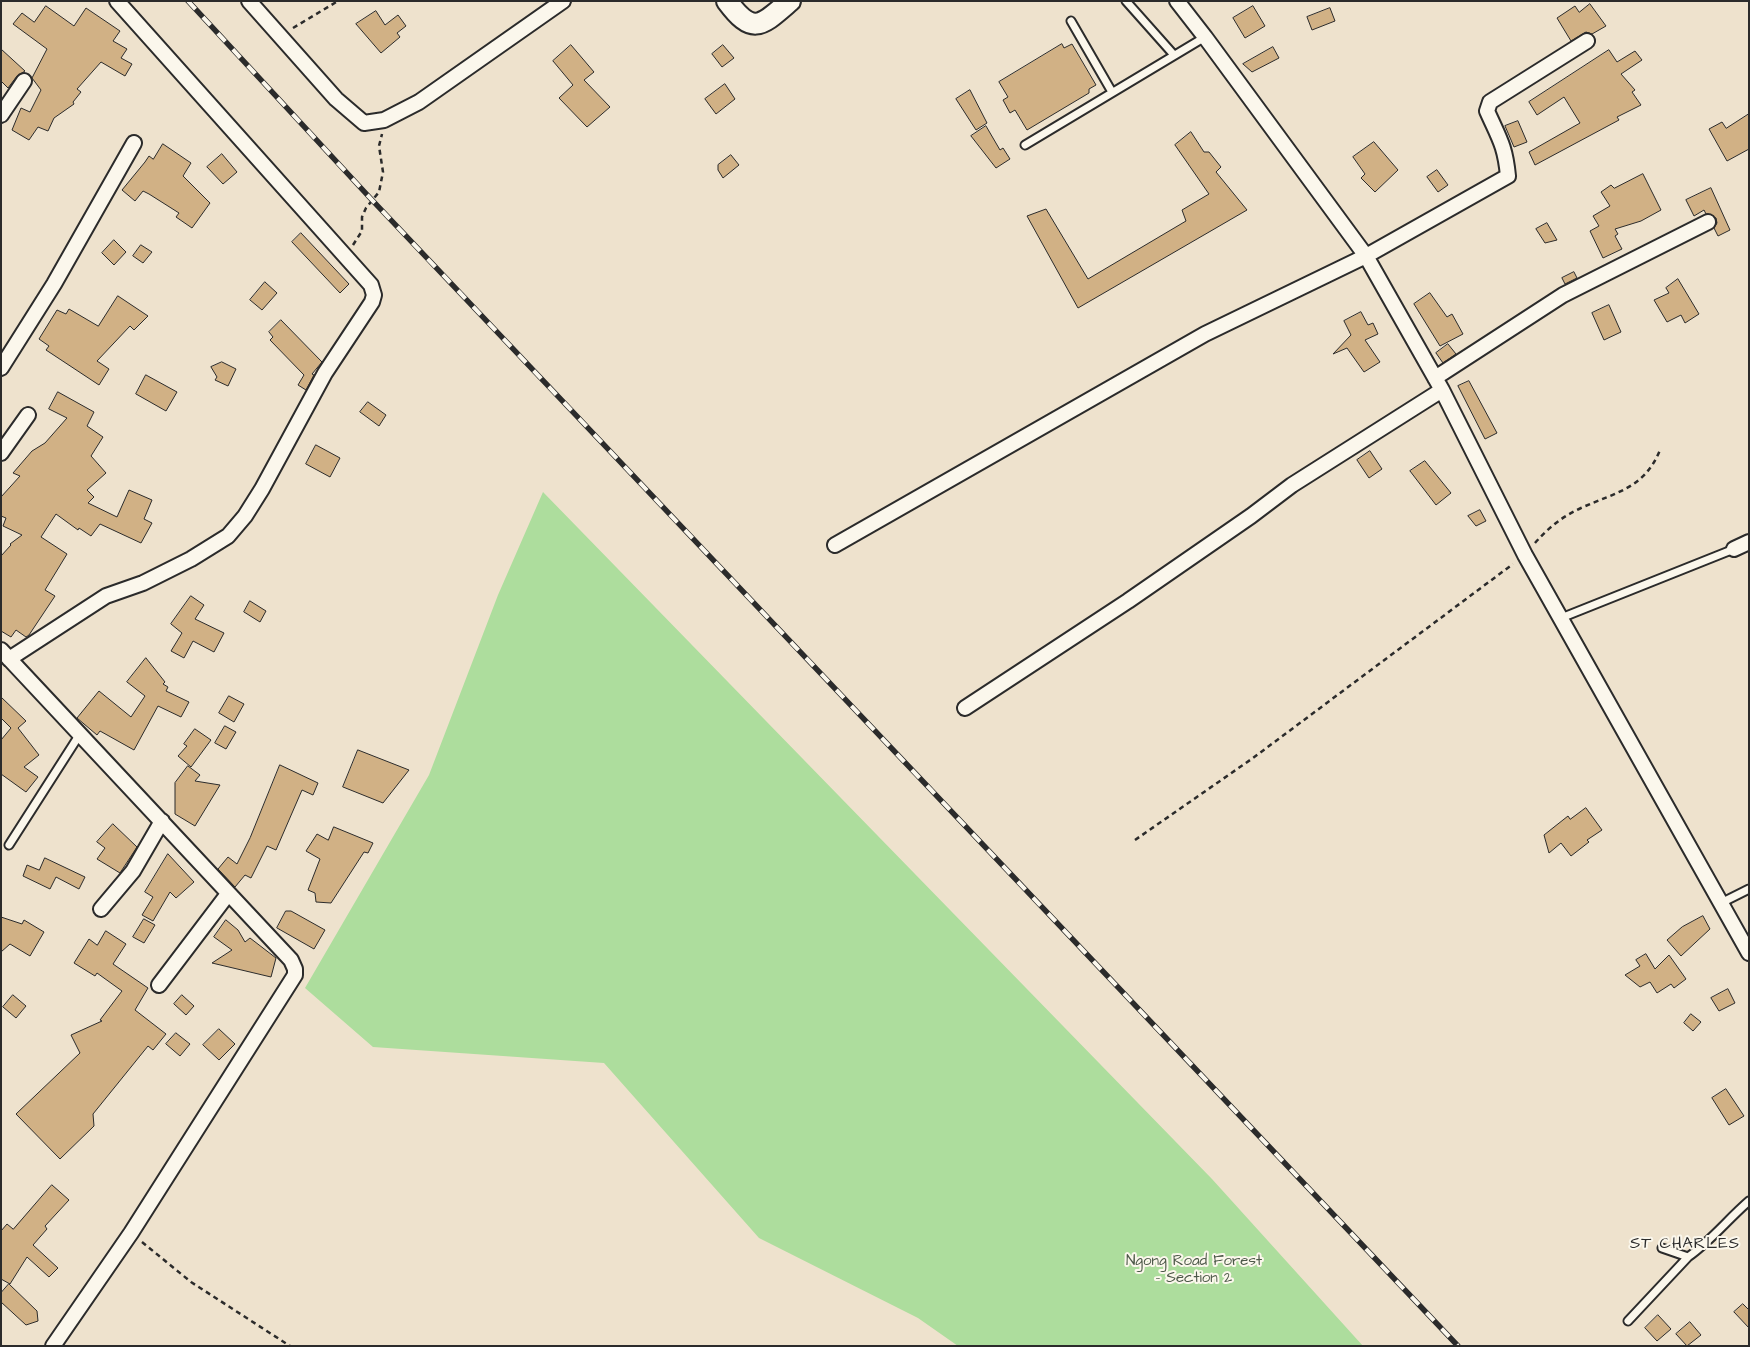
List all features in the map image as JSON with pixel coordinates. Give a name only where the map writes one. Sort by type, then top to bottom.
[{"type":"main road","points":[[727,1],[740,18],[751,24],[764,22],[790,1]]},
{"type":"street","points":[[53,1346],[131,1233],[295,975],[295,969],[291,960],[5,654],[106,596],[143,583],[191,559],[228,536],[245,516],[262,489],[325,373],[372,302],[374,295],[371,285],[117,1]]},
{"type":"street","points":[[249,1],[336,99],[364,123],[384,120],[419,102],[563,1]]},
{"type":"street","points":[[1177,1],[1205,36],[1366,256],[1439,384],[1525,555],[1749,953]]},
{"type":"street","points":[[835,545],[1205,334],[1366,256],[1508,176],[1506,154],[1501,138],[1486,111],[1490,102],[1587,41]]},
{"type":"street","points":[[1,115],[24,81]]},
{"type":"street","points":[[1,368],[54,284],[134,143]]},
{"type":"street","points":[[965,708],[1128,601],[1564,295],[1708,222]]},
{"type":"street","points":[[1,453],[28,415]]},
{"type":"street","points":[[1734,549],[1749,542]]},
{"type":"street","points":[[101,909],[133,871],[162,821]]},
{"type":"street","points":[[159,985],[228,894]]},
{"type":"lane","points":[[1126,1],[1174,55]]},
{"type":"lane","points":[[1071,21],[1112,92]]},
{"type":"lane","points":[[1025,145],[1205,36]]},
{"type":"lane","points":[[1561,618],[1734,549]]},
{"type":"lane","points":[[9,845],[80,734]]},
{"type":"lane","points":[[1721,903],[1749,889]]},
{"type":"lane","points":[[1628,1321],[1688,1257],[1706,1244],[1723,1224],[1749,1201]]},
{"type":"lane","points":[[1662,1248],[1688,1257]]},
{"type":"path","points":[[278,34],[295,28],[338,1]]},
{"type":"path","points":[[346,257],[362,231],[362,217],[366,208],[379,192],[383,172],[379,146],[384,120]]},
{"type":"path","points":[[1135,840],[1253,758],[1525,555],[1548,528],[1580,508],[1630,488],[1653,467],[1660,450]]},
{"type":"path","points":[[131,1233],[191,1282],[290,1346]]},
{"type":"green space","name":"Ngong Road Forest - Section 2","points":[[543,492],[1212,1179],[1363,1346],[958,1346],[918,1318],[759,1238],[604,1063],[373,1047],[305,988],[429,775],[498,595]]},
{"type":"building","points":[[1590,4],[1606,26],[1592,34],[1586,32],[1571,41],[1557,18],[1575,6],[1579,12]]},
{"type":"building","points":[[46,6],[74,26],[86,8],[120,31],[113,41],[127,49],[121,58],[132,64],[125,76],[101,62],[77,89],[81,92],[73,102],[74,104],[54,118],[48,131],[38,127],[29,140],[12,130],[21,108],[30,112],[41,90],[32,78],[47,49],[13,24],[22,13],[34,22]]},
{"type":"building","points":[[1253,6],[1265,26],[1245,38],[1233,18]]},
{"type":"building","points":[[1330,8],[1335,21],[1312,30],[1307,17]]},
{"type":"building","points":[[376,11],[385,25],[398,15],[406,26],[397,33],[400,37],[381,53],[356,24]]},
{"type":"building","points":[[1062,44],[1064,48],[1072,44],[1096,85],[1089,89],[1089,93],[1027,130],[1015,110],[1010,113],[1003,100],[1008,97],[999,82]]},
{"type":"building","points":[[571,45],[594,72],[584,80],[610,107],[587,127],[559,98],[573,85],[553,61]]},
{"type":"building","points":[[723,45],[734,58],[722,67],[712,54]]},
{"type":"building","points":[[1273,47],[1279,58],[1252,72],[1243,64]]},
{"type":"building","points":[[1,49],[25,71],[17,76],[8,88],[1,81]]},
{"type":"building","points":[[1609,50],[1617,62],[1635,51],[1642,60],[1621,74],[1635,90],[1632,92],[1641,105],[1617,117],[1619,120],[1535,165],[1529,152],[1580,123],[1564,97],[1537,115],[1529,102]]},
{"type":"building","points":[[725,84],[735,99],[716,114],[705,99]]},
{"type":"building","points":[[970,90],[987,123],[976,130],[956,99]]},
{"type":"building","points":[[1749,114],[1749,149],[1727,161],[1709,129],[1722,122],[1726,128]]},
{"type":"building","points":[[1518,121],[1527,142],[1514,147],[1505,126]]},
{"type":"building","points":[[986,126],[1000,150],[1003,148],[1010,159],[996,168],[971,136]]},
{"type":"building","points":[[1191,132],[1204,152],[1209,152],[1221,167],[1216,172],[1247,210],[1078,308],[1027,216],[1046,209],[1088,279],[1186,221],[1182,210],[1209,194],[1175,145]]},
{"type":"building","points":[[1374,142],[1398,170],[1375,192],[1361,178],[1365,174],[1353,157]]},
{"type":"building","points":[[163,144],[191,163],[183,176],[210,203],[192,228],[176,217],[179,213],[149,194],[143,191],[135,201],[122,190],[149,156],[153,159]]},
{"type":"building","points":[[222,154],[237,172],[223,184],[207,167]]},
{"type":"building","points":[[731,155],[739,165],[723,178],[718,170],[718,165]]},
{"type":"building","points":[[1437,170],[1448,185],[1438,192],[1427,177]]},
{"type":"building","points":[[1643,174],[1661,210],[1641,221],[1615,229],[1618,234],[1615,236],[1622,249],[1603,258],[1590,231],[1599,226],[1593,216],[1610,206],[1601,192],[1611,185],[1614,188]]},
{"type":"building","points":[[1711,188],[1730,230],[1718,236],[1714,228],[1717,223],[1716,218],[1706,214],[1704,210],[1694,216],[1686,200]]},
{"type":"building","points":[[1547,223],[1557,240],[1545,243],[1536,229]]},
{"type":"building","points":[[301,233],[349,284],[340,293],[292,242]]},
{"type":"building","points":[[114,240],[126,252],[114,265],[102,253]]},
{"type":"building","points":[[141,245],[152,252],[143,263],[133,256]]},
{"type":"building","points":[[1574,272],[1577,278],[1565,284],[1562,278]]},
{"type":"building","points":[[1678,279],[1699,314],[1685,323],[1681,315],[1667,322],[1654,300],[1669,293],[1666,288]]},
{"type":"building","points":[[265,282],[277,293],[262,310],[250,300]]},
{"type":"building","points":[[1430,293],[1447,317],[1452,314],[1463,334],[1440,346],[1414,304]]},
{"type":"building","points":[[118,296],[148,316],[134,330],[130,326],[97,361],[109,369],[99,385],[46,350],[49,346],[39,339],[57,310],[66,314],[69,309],[98,326]]},
{"type":"building","points":[[1609,305],[1621,332],[1604,340],[1592,313]]},
{"type":"building","points":[[1361,312],[1368,325],[1373,323],[1378,334],[1365,340],[1380,362],[1364,372],[1347,348],[1333,354],[1351,335],[1344,321]]},
{"type":"building","points":[[281,320],[322,362],[312,374],[314,375],[306,390],[298,385],[304,375],[270,340],[273,337],[269,332]]},
{"type":"building","points":[[1448,344],[1456,354],[1443,363],[1436,353]]},
{"type":"building","points":[[222,362],[236,369],[228,386],[215,380],[217,377],[211,367]]},
{"type":"building","points":[[146,375],[177,392],[166,411],[136,394]]},
{"type":"building","points":[[1469,381],[1497,433],[1485,439],[1458,386]]},
{"type":"building","points":[[58,392],[94,412],[87,426],[103,437],[91,456],[106,473],[87,490],[94,497],[88,503],[117,517],[129,490],[152,500],[144,519],[152,523],[141,543],[100,524],[91,536],[79,528],[78,530],[56,514],[41,537],[67,554],[45,590],[55,596],[29,635],[26,637],[16,630],[11,637],[1,631],[1,556],[10,544],[22,535],[3,526],[6,518],[1,516],[1,497],[20,476],[13,473],[32,451],[45,443],[67,418],[49,409]]},
{"type":"building","points":[[368,402],[386,415],[379,426],[360,412]]},
{"type":"building","points":[[316,445],[340,458],[330,477],[306,464]]},
{"type":"building","points":[[1370,451],[1382,469],[1369,478],[1357,460]]},
{"type":"building","points":[[1425,461],[1451,493],[1436,505],[1410,471]]},
{"type":"building","points":[[1480,510],[1486,521],[1476,526],[1468,516]]},
{"type":"building","points":[[191,596],[204,605],[195,619],[224,633],[214,652],[193,641],[184,658],[171,651],[182,633],[171,624]]},
{"type":"building","points":[[250,601],[266,611],[260,622],[244,612]]},
{"type":"building","points":[[146,658],[165,682],[163,684],[168,687],[166,691],[189,702],[181,717],[158,706],[134,750],[100,731],[97,735],[77,718],[99,691],[131,717],[145,696],[127,682]]},
{"type":"building","points":[[229,696],[244,704],[234,722],[219,713]]},
{"type":"building","points":[[1,697],[26,721],[18,728],[39,755],[24,767],[38,777],[26,792],[1,774],[1,740],[11,728],[1,718]]},
{"type":"building","points":[[225,726],[236,732],[226,749],[215,743]]},
{"type":"building","points":[[195,729],[211,740],[191,767],[178,756],[187,746],[184,744]]},
{"type":"building","points":[[358,750],[409,770],[383,803],[343,787]]},
{"type":"building","points":[[280,765],[318,783],[313,795],[302,790],[276,850],[267,846],[251,878],[245,875],[235,887],[218,869],[228,857],[237,864],[250,838]]},
{"type":"building","points":[[188,766],[200,775],[195,781],[220,785],[195,826],[175,814],[175,783]]},
{"type":"building","points":[[1586,808],[1602,830],[1587,840],[1589,842],[1571,856],[1561,843],[1549,853],[1544,835],[1568,816],[1570,819]]},
{"type":"building","points":[[113,824],[137,847],[120,873],[97,859],[105,848],[97,842]]},
{"type":"building","points":[[334,827],[373,843],[368,853],[364,852],[331,903],[316,902],[315,893],[308,890],[320,859],[306,851],[317,834],[328,840]]},
{"type":"building","points":[[168,854],[194,882],[176,898],[170,892],[153,921],[142,915],[153,897],[145,892]]},
{"type":"building","points":[[45,858],[85,877],[79,889],[56,877],[50,889],[23,876],[27,865],[39,870]]},
{"type":"building","points":[[286,911],[291,911],[325,930],[314,949],[277,928]]},
{"type":"building","points":[[1703,916],[1710,929],[1681,956],[1667,940],[1682,927]]},
{"type":"building","points":[[1,917],[22,924],[24,920],[44,932],[30,956],[10,944],[1,952]]},
{"type":"building","points":[[144,919],[155,925],[144,943],[133,937]]},
{"type":"building","points":[[226,920],[238,930],[245,942],[250,938],[276,958],[271,977],[212,963],[232,950],[214,937]]},
{"type":"building","points":[[106,931],[126,944],[113,964],[148,988],[135,1010],[166,1034],[153,1050],[148,1046],[93,1114],[94,1126],[60,1159],[16,1114],[80,1053],[71,1035],[102,1021],[100,1020],[122,991],[97,973],[95,976],[74,963],[89,939],[97,945]]},
{"type":"building","points":[[1646,954],[1655,969],[1669,955],[1686,979],[1674,988],[1671,984],[1657,993],[1650,982],[1640,987],[1625,975],[1640,966],[1636,960]]},
{"type":"building","points":[[1728,989],[1735,1003],[1719,1011],[1711,998]]},
{"type":"building","points":[[13,995],[26,1006],[16,1018],[3,1007]]},
{"type":"building","points":[[182,995],[194,1006],[186,1015],[174,1004]]},
{"type":"building","points":[[1691,1014],[1701,1022],[1693,1031],[1684,1023]]},
{"type":"building","points":[[219,1029],[235,1044],[219,1060],[203,1045]]},
{"type":"building","points":[[176,1033],[190,1044],[180,1056],[166,1044]]},
{"type":"building","points":[[1726,1089],[1744,1116],[1729,1125],[1712,1098]]},
{"type":"building","points":[[52,1185],[69,1200],[45,1226],[47,1229],[33,1245],[58,1268],[49,1277],[27,1257],[10,1284],[1,1279],[1,1231],[7,1224],[13,1229]]},
{"type":"building","points":[[9,1284],[37,1311],[38,1321],[26,1325],[1,1302],[1,1293]]},
{"type":"building","points":[[1743,1304],[1749,1310],[1749,1328],[1734,1312]]},
{"type":"building","points":[[1658,1315],[1671,1329],[1657,1341],[1645,1328]]},
{"type":"building","points":[[1690,1322],[1701,1335],[1687,1346],[1676,1334]]},
{"type":"railway","points":[[188,1],[372,200],[1458,1346]]},
{"type":"district","name":"ST CHARLES","points":[[1685,1245]]}]
